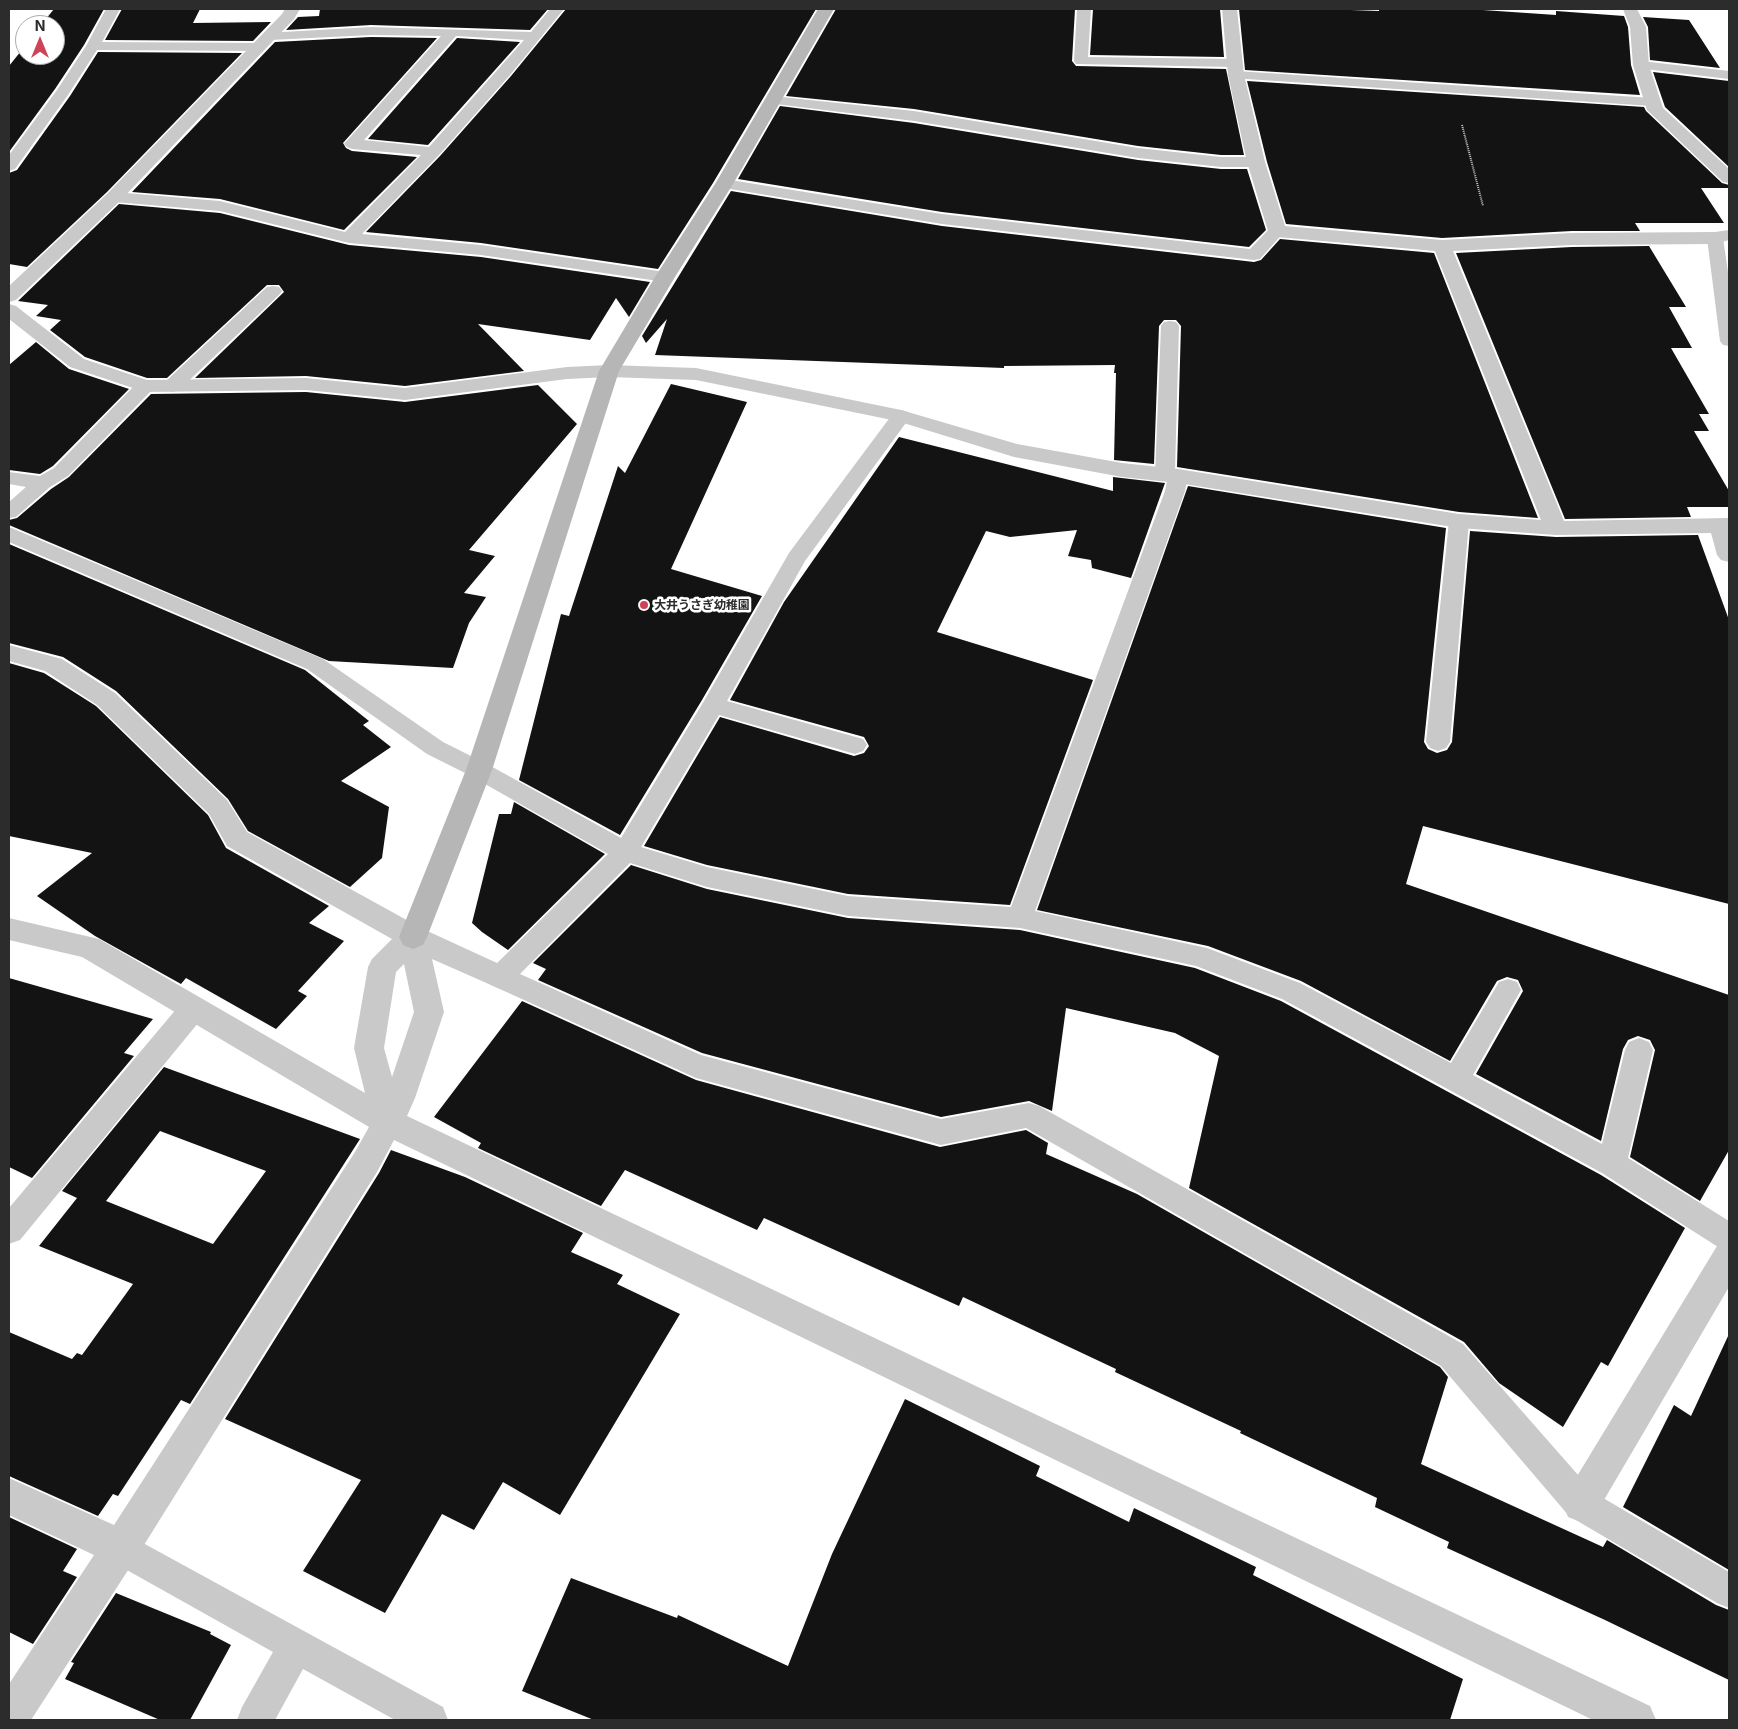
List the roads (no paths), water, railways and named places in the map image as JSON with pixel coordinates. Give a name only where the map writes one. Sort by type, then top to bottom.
[{"type":"street","points":[[9,296],[114,197],[289,16],[292,9]]},
{"type":"street","points":[[388,1122],[369,1048],[382,967],[413,937],[478,770],[609,371],[665,277],[724,184],[826,9]]},
{"type":"street","points":[[1229,9],[1235,69],[1256,162],[1277,231],[1442,246],[1572,239],[1722,237]]},
{"type":"street","points":[[1630,9],[1638,27],[1641,65],[1655,110],[1729,178]]},
{"type":"street","points":[[1442,246],[1556,528]]},
{"type":"street","points":[[9,310],[77,362],[145,386],[306,384],[405,394],[566,373],[609,371],[696,374],[901,416],[1014,450],[1066,454],[1172,475],[1459,521],[1556,528],[1725,525],[1729,555]]},
{"type":"street","points":[[9,653],[53,665],[106,699],[218,807],[237,839],[413,937],[500,977]]},
{"type":"street","points":[[9,929],[89,947],[388,1122],[1636,1720]]},
{"type":"street","points":[[9,1720],[121,1548],[366,1162],[388,1122],[400,1098],[429,1012],[413,937]]},
{"type":"street","points":[[1581,1504],[1729,1257]]},
{"type":"street","points":[[9,1496],[121,1548]]},
{"type":"lane","points":[[9,166],[63,92],[93,46],[113,9]]},
{"type":"lane","points":[[349,238],[433,152],[505,72],[556,9]]},
{"type":"lane","points":[[1084,9],[1081,61],[1235,69],[1460,90],[1652,102]]},
{"type":"lane","points":[[93,46],[264,41],[371,31],[533,36]]},
{"type":"lane","points":[[433,152],[352,144],[452,32]]},
{"type":"lane","points":[[1641,65],[1729,75]]},
{"type":"lane","points":[[772,100],[914,116],[1138,154],[1221,162],[1256,162]]},
{"type":"lane","points":[[724,184],[942,219],[1254,255],[1277,231]]},
{"type":"lane","points":[[114,197],[220,206],[349,238],[481,250],[665,277]]},
{"type":"lane","points":[[1722,237],[1729,341]]},
{"type":"lane","points":[[172,386],[273,291]]},
{"type":"lane","points":[[1020,918],[1175,491],[1172,475],[1170,326]]},
{"type":"lane","points":[[9,512],[43,483],[61,472],[145,386]]},
{"type":"lane","points":[[901,416],[796,558],[713,705],[625,852],[500,977],[696,1066],[942,1132],[1029,1115],[1452,1355],[1581,1504],[1729,1591]]},
{"type":"lane","points":[[9,478],[43,483]]},
{"type":"lane","points":[[1438,742],[1459,521]]},
{"type":"lane","points":[[9,534],[231,626],[315,664],[435,748],[625,852],[707,876],[848,906],[1020,918],[1198,956],[1291,991],[1612,1164],[1729,1238]]},
{"type":"lane","points":[[713,705],[855,745]]},
{"type":"lane","points":[[1456,1080],[1508,990]]},
{"type":"lane","points":[[9,1230],[193,1009]]},
{"type":"lane","points":[[1612,1164],[1639,1050]]},
{"type":"lane","points":[[121,1548],[430,1720]]},
{"type":"lane","points":[[255,1720],[296,1646]]},
{"type":"place","name":"大井うさぎ幼稚園","points":[[644,605]]}]
